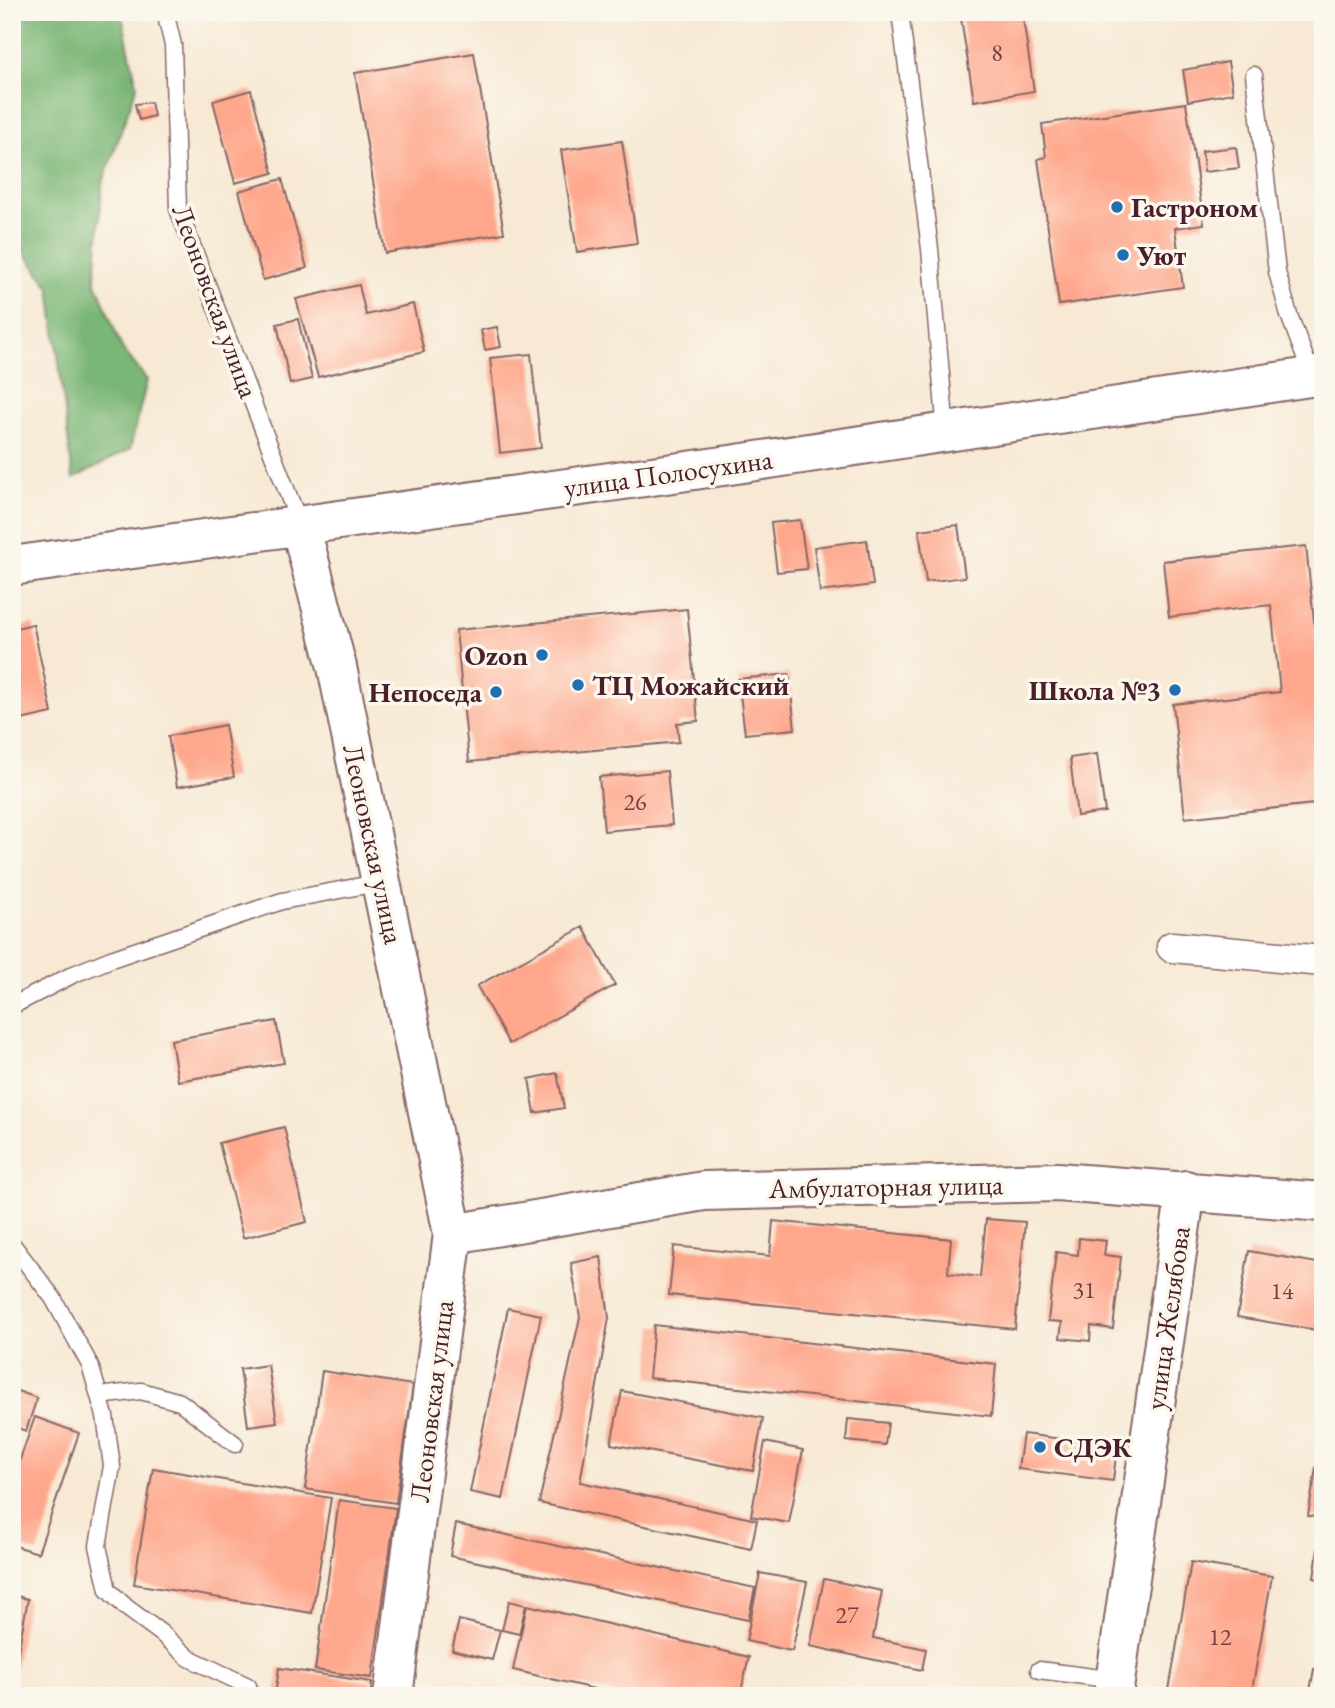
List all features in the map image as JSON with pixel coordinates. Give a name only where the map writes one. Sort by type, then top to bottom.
[{"type":"street","name":"улица Полосухина","points":[[12,566],[946,432],[1318,375]]},
{"type":"street","name":"Леоновская улица","points":[[300,525],[337,667],[453,1234],[393,1696]]},
{"type":"street","points":[[1172,947],[1323,961]]},
{"type":"street","name":"Амбулаторная улица","points":[[453,1234],[704,1191],[1057,1182],[1323,1202]]},
{"type":"street","name":"улица Желябова","points":[[1114,1688],[1186,1190]]},
{"type":"lane","name":"Леоновская улица","points":[[164,12],[173,45],[178,209],[300,525]]},
{"type":"lane","points":[[900,12],[930,249],[946,432]]},
{"type":"lane","points":[[1254,75],[1277,272],[1284,302],[1318,375]]},
{"type":"lane","points":[[12,1006],[111,959],[282,901],[382,882]]},
{"type":"lane","points":[[12,1244],[59,1309],[90,1365],[105,1416],[112,1466],[98,1546],[108,1590],[190,1658],[248,1686]]},
{"type":"lane","points":[[99,1396],[141,1391],[180,1402],[234,1444]]},
{"type":"lane","points":[[1039,1670],[1114,1688]]},
{"type":"green space","points":[[12,12],[121,12],[137,86],[102,185],[95,280],[122,348],[147,380],[130,449],[73,479],[50,288],[12,236]]},
{"type":"green space","points":[[218,12],[290,12],[245,17]]},
{"type":"building","points":[[960,12],[1022,12],[1034,91],[974,101]]},
{"type":"building","points":[[474,53],[504,233],[385,253],[355,73]]},
{"type":"building","points":[[1228,62],[1233,93],[1188,101],[1183,70]]},
{"type":"building","points":[[251,90],[273,173],[235,183],[213,101]]},
{"type":"building","points":[[151,102],[154,116],[139,120],[135,104]]},
{"type":"building","points":[[1186,103],[1204,224],[1175,228],[1183,287],[1059,305],[1038,159],[1046,157],[1042,124]]},
{"type":"building","points":[[622,141],[637,243],[577,252],[561,150]]},
{"type":"building","points":[[1236,147],[1239,168],[1204,172],[1202,151]]},
{"type":"building","points":[[282,179],[307,268],[263,280],[239,191]]},
{"type":"building","points":[[359,285],[366,315],[413,304],[424,352],[318,377],[296,299]]},
{"type":"building","points":[[298,319],[312,379],[290,384],[277,324]]},
{"type":"building","points":[[497,327],[501,347],[485,350],[481,330]]},
{"type":"building","points":[[531,354],[541,448],[500,453],[490,358]]},
{"type":"building","points":[[800,520],[807,569],[777,572],[771,523]]},
{"type":"building","points":[[958,525],[965,577],[926,582],[919,530]]},
{"type":"building","points":[[867,540],[873,585],[820,592],[814,547]]},
{"type":"building","points":[[1306,546],[1323,686],[1323,803],[1185,818],[1173,704],[1280,692],[1271,605],[1169,617],[1163,561]]},
{"type":"building","points":[[687,609],[698,721],[677,723],[679,742],[469,762],[456,630]]},
{"type":"building","points":[[33,624],[52,713],[12,722],[12,629]]},
{"type":"building","points":[[789,674],[795,729],[745,734],[738,679]]},
{"type":"building","points":[[225,725],[234,777],[177,787],[168,736]]},
{"type":"building","points":[[1097,754],[1105,812],[1077,816],[1070,758]]},
{"type":"building","points":[[667,771],[672,825],[604,831],[599,777]]},
{"type":"building","points":[[583,927],[615,985],[509,1044],[477,986]]},
{"type":"building","points":[[276,1021],[284,1063],[178,1081],[171,1040]]},
{"type":"building","points":[[557,1073],[564,1108],[535,1113],[529,1079]]},
{"type":"building","points":[[284,1127],[307,1222],[243,1238],[219,1143]]},
{"type":"building","points":[[986,1219],[1025,1222],[1015,1329],[669,1295],[674,1246],[770,1256],[773,1221],[951,1239],[948,1273],[980,1277]]},
{"type":"building","points":[[1079,1238],[1106,1241],[1104,1255],[1121,1257],[1113,1329],[1091,1326],[1090,1341],[1060,1338],[1062,1322],[1048,1321],[1056,1252],[1078,1255]]},
{"type":"building","points":[[1249,1251],[1323,1264],[1323,1331],[1237,1317]]},
{"type":"building","points":[[601,1257],[609,1318],[580,1482],[757,1520],[751,1549],[539,1503],[580,1317],[571,1263]]},
{"type":"building","points":[[508,1308],[541,1315],[503,1499],[470,1492]]},
{"type":"building","points":[[654,1325],[996,1364],[991,1416],[649,1378]]},
{"type":"building","points":[[268,1365],[277,1422],[248,1426],[240,1369]]},
{"type":"building","points":[[322,1371],[413,1385],[396,1503],[305,1489]]},
{"type":"building","points":[[12,1389],[37,1398],[26,1431],[12,1426]]},
{"type":"building","points":[[622,1391],[763,1418],[753,1471],[611,1444]]},
{"type":"building","points":[[35,1417],[79,1433],[38,1553],[12,1545],[12,1482]]},
{"type":"building","points":[[848,1419],[888,1423],[885,1445],[846,1441]]},
{"type":"building","points":[[1023,1434],[1117,1446],[1113,1481],[1018,1469]]},
{"type":"building","points":[[765,1442],[803,1450],[789,1523],[751,1516]]},
{"type":"building","points":[[153,1468],[331,1498],[312,1613],[134,1584]]},
{"type":"building","points":[[1316,1468],[1323,1469],[1323,1518],[1308,1516]]},
{"type":"building","points":[[339,1500],[396,1508],[372,1678],[315,1670]]},
{"type":"building","points":[[456,1524],[755,1588],[748,1620],[450,1556]]},
{"type":"building","points":[[1318,1549],[1323,1550],[1323,1580],[1314,1578]]},
{"type":"building","points":[[1191,1562],[1272,1576],[1251,1696],[1168,1696]]},
{"type":"building","points":[[760,1573],[807,1582],[792,1651],[746,1641]]},
{"type":"building","points":[[824,1579],[882,1591],[873,1638],[926,1649],[922,1670],[810,1646]]},
{"type":"building","points":[[12,1595],[28,1599],[14,1673],[12,1673]]},
{"type":"building","points":[[509,1601],[526,1605],[519,1634],[502,1630]]},
{"type":"building","points":[[527,1605],[749,1657],[740,1696],[624,1696],[513,1670]]},
{"type":"building","points":[[459,1620],[500,1630],[492,1660],[452,1650]]},
{"type":"building","points":[[279,1668],[372,1682],[370,1696],[275,1696]]},
{"type":"building","points":[[1314,1669],[1323,1670],[1323,1696],[1309,1696]]},
{"type":"place","name":"Гастроном","points":[[1117,207]]},
{"type":"place","name":"Уют","points":[[1123,255]]},
{"type":"place","name":"Ozon","points":[[542,655]]},
{"type":"place","name":"ТЦ Можайский","points":[[578,685]]},
{"type":"place","name":"Школа №3","points":[[1175,690]]},
{"type":"place","name":"Непоседа","points":[[496,692]]},
{"type":"place","name":"СДЭК","points":[[1040,1447]]}]
